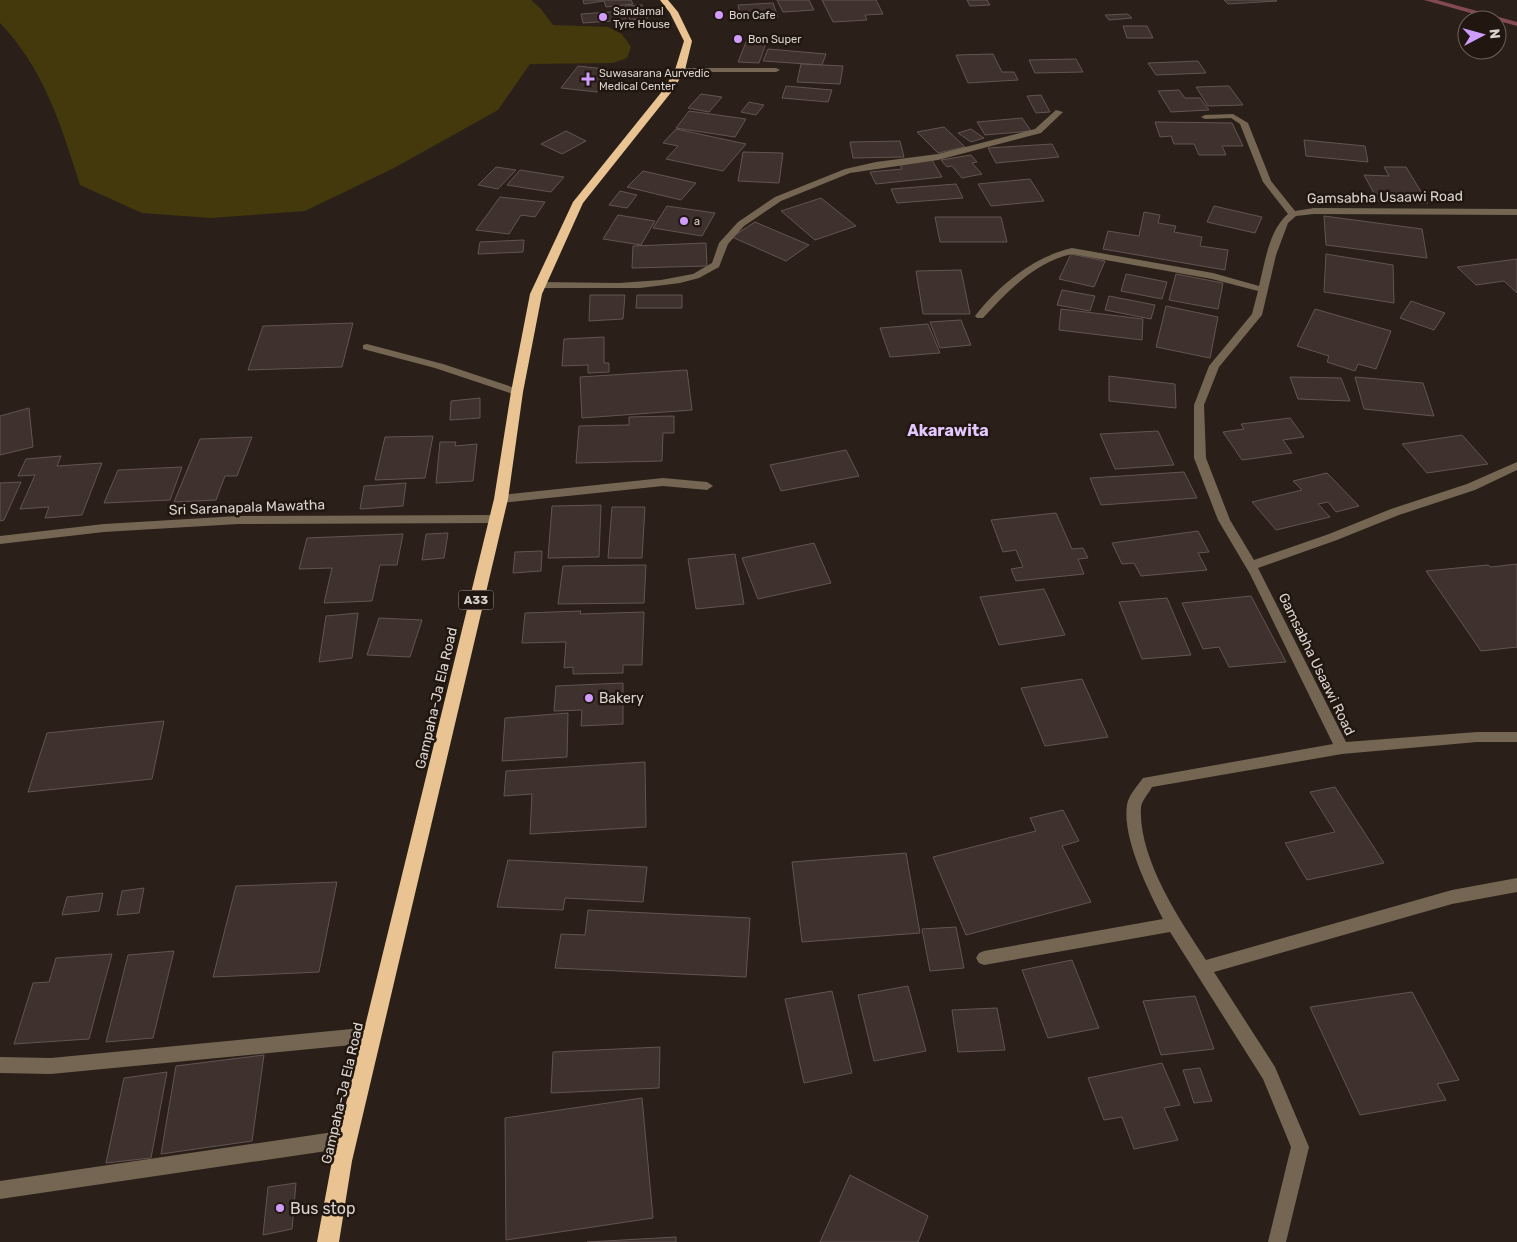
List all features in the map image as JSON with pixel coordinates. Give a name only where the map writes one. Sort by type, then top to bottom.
[{"type":"highway","name":"Gampaha-Ja Ela Road","points":[[328,1242],[347,1139],[501,499],[517,392],[536,294],[578,202],[668,90],[680,70],[688,41],[674,12],[664,0]]},
{"type":"street","points":[[680,70],[776,70]]},
{"type":"street","points":[[540,284],[607,285],[667,281],[696,276],[716,265],[724,243],[740,224],[778,199],[848,171],[876,165],[938,158],[1038,131],[1059,112]]},
{"type":"street","points":[[1205,117],[1233,116],[1244,124],[1267,182],[1293,214]]},
{"type":"street","name":"Gamsabha Usaawi Road","points":[[1277,1242],[1300,1146],[1269,1072],[1174,924],[1143,859],[1136,830],[1134,804],[1148,782],[1342,748],[1251,566],[1224,520],[1200,458],[1199,405],[1214,366],[1257,315],[1271,255],[1284,222],[1293,214],[1314,211],[1517,212]]},
{"type":"street","points":[[980,316],[1007,287],[1058,253],[1065,252],[1115,258],[1204,274],[1263,290]]},
{"type":"street","points":[[367,347],[439,366],[517,392]]},
{"type":"street","points":[[1251,566],[1333,537],[1395,512],[1471,487],[1517,466]]},
{"type":"street","points":[[501,499],[663,482],[708,486]]},
{"type":"street","name":"Sri Saranapala Mawatha","points":[[0,540],[104,528],[238,520],[495,520]]},
{"type":"street","points":[[1342,748],[1448,739],[1517,737]]},
{"type":"street","points":[[1203,968],[1452,897],[1517,885]]},
{"type":"street","points":[[984,958],[1174,924]]},
{"type":"street","points":[[0,1065],[51,1066],[372,1035]]},
{"type":"street","points":[[0,1190],[347,1139]]},
{"type":"shaded area","points":[[0,0],[531,0],[541,9],[553,25],[608,27],[622,34],[631,47],[627,58],[613,63],[530,64],[498,110],[394,168],[305,211],[211,218],[142,213],[80,185],[66,141],[40,79],[28,59],[0,23]]},
{"type":"building","points":[[583,0],[631,0],[633,4],[606,7],[604,1],[584,4]]},
{"type":"building","points":[[777,0],[809,0],[814,10],[783,12]]},
{"type":"building","points":[[822,0],[876,0],[883,14],[865,15],[867,20],[833,22]]},
{"type":"building","points":[[967,0],[987,0],[990,5],[970,6]]},
{"type":"building","points":[[1224,0],[1276,0],[1277,1],[1228,4]]},
{"type":"building","points":[[773,3],[778,17],[741,19],[738,5]]},
{"type":"building","points":[[642,5],[648,18],[630,20],[625,6]]},
{"type":"building","name":"Sandamal Tyre House","points":[[624,11],[626,20],[583,23],[581,14]]},
{"type":"building","points":[[1128,14],[1132,18],[1109,20],[1105,15]]},
{"type":"building","points":[[1123,26],[1147,26],[1153,38],[1127,38]]},
{"type":"building","points":[[746,42],[766,43],[759,63],[738,62]]},
{"type":"building","points":[[768,49],[826,54],[822,65],[763,61]]},
{"type":"building","points":[[993,54],[1002,72],[1014,72],[1018,80],[968,83],[956,55]]},
{"type":"building","points":[[1076,59],[1083,72],[1035,73],[1029,60]]},
{"type":"building","points":[[1198,61],[1206,73],[1156,75],[1148,63]]},
{"type":"building","points":[[801,64],[843,66],[840,84],[797,82]]},
{"type":"building","name":"Suwasarana Aurvedic Medical Center","points":[[578,66],[614,70],[597,92],[561,88]]},
{"type":"building","points":[[786,86],[832,90],[828,102],[782,98]]},
{"type":"building","points":[[1229,86],[1243,105],[1208,106],[1196,87]]},
{"type":"building","points":[[1179,90],[1185,98],[1200,98],[1209,110],[1171,112],[1158,91]]},
{"type":"building","points":[[701,94],[722,97],[709,112],[688,108]]},
{"type":"building","points":[[1041,95],[1050,112],[1036,113],[1027,96]]},
{"type":"building","points":[[749,102],[764,105],[756,115],[741,112]]},
{"type":"building","points":[[689,111],[746,119],[735,137],[676,128]]},
{"type":"building","points":[[1022,118],[1031,131],[985,135],[977,122]]},
{"type":"building","points":[[1155,122],[1232,123],[1243,146],[1222,146],[1226,155],[1199,155],[1194,144],[1174,144],[1171,136],[1160,137]]},
{"type":"building","points":[[944,127],[965,147],[938,153],[917,132]]},
{"type":"building","points":[[676,129],[746,144],[723,171],[666,159],[678,146],[663,143]]},
{"type":"building","points":[[971,129],[984,138],[971,142],[958,133]]},
{"type":"building","points":[[566,131],[586,141],[562,154],[541,144]]},
{"type":"building","points":[[1304,140],[1365,146],[1368,162],[1306,156]]},
{"type":"building","points":[[900,141],[904,157],[853,158],[850,142]]},
{"type":"building","points":[[1052,144],[1059,157],[996,163],[988,148]]},
{"type":"building","points":[[743,152],[783,153],[779,183],[738,181]]},
{"type":"building","points":[[971,155],[977,162],[972,163],[982,174],[962,178],[952,166],[947,167],[941,160]]},
{"type":"building","points":[[932,160],[942,177],[876,184],[870,172],[902,169],[899,163]]},
{"type":"building","points":[[496,167],[516,170],[498,189],[478,185]]},
{"type":"building","points":[[1384,167],[1406,167],[1428,203],[1379,202],[1364,175],[1389,176]]},
{"type":"building","points":[[520,170],[564,177],[551,192],[507,185]]},
{"type":"building","points":[[643,171],[696,183],[681,200],[627,187]]},
{"type":"building","points":[[1030,179],[1044,201],[991,206],[978,184]]},
{"type":"building","points":[[956,184],[963,198],[897,203],[891,189]]},
{"type":"building","points":[[620,191],[637,195],[627,208],[609,205]]},
{"type":"building","points":[[500,197],[545,202],[535,217],[521,215],[509,234],[476,230]]},
{"type":"building","points":[[821,198],[856,226],[815,240],[781,211]]},
{"type":"building","name":"a","points":[[667,206],[715,213],[702,236],[653,228]]},
{"type":"building","points":[[1214,206],[1262,217],[1255,233],[1207,222]]},
{"type":"building","points":[[1144,212],[1160,215],[1158,223],[1176,226],[1174,232],[1202,237],[1200,246],[1228,250],[1225,270],[1103,249],[1108,231],[1139,236]]},
{"type":"building","points":[[618,215],[655,221],[641,245],[603,239]]},
{"type":"building","points":[[1324,216],[1422,229],[1427,258],[1326,245]]},
{"type":"building","points":[[935,217],[1001,217],[1007,242],[940,242]]},
{"type":"building","points":[[755,222],[809,245],[786,261],[732,237]]},
{"type":"building","points":[[524,240],[523,252],[478,254],[480,242]]},
{"type":"building","points":[[706,243],[707,266],[632,268],[633,246]]},
{"type":"building","points":[[1071,254],[1105,261],[1094,287],[1059,279]]},
{"type":"building","points":[[1326,254],[1393,265],[1394,303],[1324,292]]},
{"type":"building","points":[[1517,259],[1517,293],[1504,281],[1476,285],[1457,267]]},
{"type":"building","points":[[961,270],[970,314],[923,314],[916,271]]},
{"type":"building","points":[[1126,274],[1167,282],[1162,299],[1121,291]]},
{"type":"building","points":[[1176,274],[1223,283],[1218,309],[1169,300]]},
{"type":"building","points":[[1062,290],[1095,296],[1090,311],[1057,305]]},
{"type":"building","points":[[590,295],[625,295],[623,319],[589,321]]},
{"type":"building","points":[[637,295],[682,295],[682,308],[636,308]]},
{"type":"building","points":[[1109,296],[1155,305],[1151,319],[1105,310]]},
{"type":"building","points":[[1411,301],[1445,313],[1434,330],[1400,318]]},
{"type":"building","points":[[1166,306],[1218,317],[1210,358],[1156,347]]},
{"type":"building","points":[[1061,309],[1143,319],[1142,340],[1059,330]]},
{"type":"building","points":[[1315,309],[1391,331],[1376,369],[1358,364],[1355,371],[1327,362],[1329,356],[1297,346]]},
{"type":"building","points":[[961,320],[971,345],[940,348],[930,322]]},
{"type":"building","points":[[353,323],[342,367],[248,370],[263,326]]},
{"type":"building","points":[[928,324],[940,353],[890,357],[880,328]]},
{"type":"building","points":[[604,337],[604,363],[609,363],[609,372],[588,373],[588,365],[562,366],[564,339]]},
{"type":"building","points":[[687,370],[692,410],[582,418],[580,377]]},
{"type":"building","points":[[1109,376],[1175,384],[1176,408],[1109,401]]},
{"type":"building","points":[[1290,377],[1341,378],[1350,401],[1298,399]]},
{"type":"building","points":[[1355,377],[1423,383],[1434,416],[1364,409]]},
{"type":"building","points":[[480,398],[480,418],[450,420],[451,401]]},
{"type":"building","points":[[29,408],[33,447],[0,455],[0,416]]},
{"type":"building","points":[[674,416],[674,433],[663,433],[662,461],[576,463],[579,426],[629,425],[629,417]]},
{"type":"building","points":[[1290,418],[1304,437],[1283,440],[1292,453],[1242,460],[1223,432],[1244,429],[1241,424]]},
{"type":"building","points":[[1158,431],[1174,465],[1115,469],[1100,434]]},
{"type":"building","points":[[1462,435],[1488,464],[1427,473],[1402,444]]},
{"type":"building","points":[[433,436],[425,478],[375,480],[385,437]]},
{"type":"building","points":[[252,437],[237,476],[225,476],[216,500],[174,502],[200,439]]},
{"type":"building","points":[[440,442],[456,442],[455,446],[477,444],[473,481],[436,483]]},
{"type":"building","points":[[846,450],[859,476],[781,491],[770,465]]},
{"type":"building","points":[[61,456],[57,466],[102,463],[82,515],[45,518],[49,507],[20,509],[35,475],[18,476],[26,459]]},
{"type":"building","points":[[182,467],[170,500],[104,503],[118,470]]},
{"type":"building","points":[[1184,472],[1197,498],[1101,505],[1090,478]]},
{"type":"building","points":[[1327,473],[1359,506],[1336,512],[1328,502],[1318,504],[1330,517],[1276,530],[1252,502],[1302,490],[1293,481]]},
{"type":"building","points":[[21,482],[4,520],[0,521],[0,483]]},
{"type":"building","points":[[406,483],[403,506],[360,509],[364,486]]},
{"type":"building","points":[[601,505],[599,557],[548,558],[552,506]]},
{"type":"building","points":[[612,507],[645,507],[642,558],[608,558]]},
{"type":"building","points":[[1056,513],[1072,549],[1083,548],[1088,558],[1078,559],[1084,574],[1016,581],[1011,569],[1023,567],[1016,550],[1003,552],[991,520]]},
{"type":"building","points":[[1198,531],[1209,552],[1198,553],[1207,570],[1141,576],[1134,563],[1122,564],[1112,543]]},
{"type":"building","points":[[448,533],[444,558],[422,560],[426,534]]},
{"type":"building","points":[[403,534],[397,565],[380,565],[372,601],[324,603],[332,568],[299,569],[307,538]]},
{"type":"building","points":[[814,543],[831,583],[758,599],[742,558]]},
{"type":"building","points":[[542,551],[541,571],[513,573],[515,552]]},
{"type":"building","points":[[735,554],[744,604],[696,609],[688,559]]},
{"type":"building","points":[[1517,564],[1517,647],[1481,651],[1426,571]]},
{"type":"building","points":[[646,565],[644,603],[558,604],[563,566]]},
{"type":"building","points":[[1044,589],[1065,635],[999,645],[980,597]]},
{"type":"building","points":[[1251,596],[1286,662],[1229,667],[1219,647],[1203,649],[1182,603]]},
{"type":"building","points":[[1167,598],[1191,655],[1142,659],[1119,602]]},
{"type":"building","points":[[581,611],[580,614],[644,612],[642,665],[623,665],[623,673],[573,674],[573,667],[564,668],[566,642],[522,643],[525,613]]},
{"type":"building","points":[[358,613],[352,658],[319,662],[326,616]]},
{"type":"building","points":[[379,618],[422,620],[410,657],[367,655]]},
{"type":"building","points":[[1082,679],[1108,737],[1045,746],[1021,688]]},
{"type":"building","name":"Bakery","points":[[623,683],[623,724],[581,726],[582,710],[554,711],[556,686]]},
{"type":"building","points":[[568,713],[567,757],[502,761],[505,718]]},
{"type":"building","points":[[164,721],[152,779],[28,792],[47,733]]},
{"type":"building","points":[[645,762],[646,827],[530,834],[532,794],[504,796],[506,771]]},
{"type":"building","points":[[1335,787],[1384,863],[1307,880],[1285,843],[1335,832],[1310,792]]},
{"type":"building","points":[[1063,810],[1079,841],[1062,846],[1091,902],[966,935],[933,857],[1036,831],[1030,818]]},
{"type":"building","points":[[906,853],[920,933],[802,942],[792,862]]},
{"type":"building","points":[[508,860],[647,867],[643,902],[565,898],[563,910],[497,907]]},
{"type":"building","points":[[337,882],[319,972],[213,977],[236,886]]},
{"type":"building","points":[[144,888],[139,913],[117,915],[122,891]]},
{"type":"building","points":[[103,893],[99,911],[62,915],[67,897]]},
{"type":"building","points":[[588,910],[750,918],[746,977],[555,968],[561,934],[585,935]]},
{"type":"building","points":[[956,927],[964,968],[930,971],[922,929]]},
{"type":"building","points":[[174,951],[153,1038],[106,1042],[128,955]]},
{"type":"building","points":[[112,954],[89,1039],[14,1044],[33,983],[49,982],[56,958]]},
{"type":"building","points":[[1072,960],[1099,1028],[1048,1038],[1022,970]]},
{"type":"building","points":[[908,986],[926,1051],[874,1061],[858,995]]},
{"type":"building","points":[[832,991],[852,1073],[804,1083],[785,999]]},
{"type":"building","points":[[1412,992],[1459,1080],[1437,1084],[1446,1100],[1360,1115],[1310,1007]]},
{"type":"building","points":[[1195,996],[1214,1049],[1161,1055],[1143,1001]]},
{"type":"building","points":[[997,1008],[1005,1050],[958,1052],[952,1010]]},
{"type":"building","points":[[660,1047],[659,1088],[551,1093],[553,1052]]},
{"type":"building","points":[[264,1055],[252,1141],[161,1154],[176,1066]]},
{"type":"building","points":[[1162,1063],[1180,1105],[1164,1108],[1178,1140],[1134,1149],[1122,1117],[1104,1120],[1088,1078]]},
{"type":"building","points":[[1200,1068],[1212,1101],[1194,1103],[1183,1070]]},
{"type":"building","points":[[167,1072],[151,1158],[106,1163],[124,1078]]},
{"type":"building","points":[[642,1098],[653,1218],[506,1240],[505,1118]]},
{"type":"building","points":[[850,1175],[928,1216],[918,1242],[820,1242]]},
{"type":"building","name":"Bus stop","points":[[296,1183],[292,1229],[263,1235],[268,1187]]},
{"type":"building","points":[[676,1237],[676,1242],[587,1242]]},
{"type":"waterway","points":[[1428,0],[1517,24]]},
{"type":"place","name":"Bon Cafe","points":[[719,15]]},
{"type":"place","name":"Sandamal Tyre House","points":[[603,17]]},
{"type":"place","name":"Bon Super","points":[[738,39]]},
{"type":"place","name":"Suwasarana Aurvedic Medical Center","points":[[588,79]]},
{"type":"place","name":"a","points":[[684,221]]},
{"type":"place","name":"Bakery","points":[[589,698]]},
{"type":"place","name":"Bus stop","points":[[280,1208]]},
{"type":"district","name":"Akarawita","points":[[948,430]]}]
